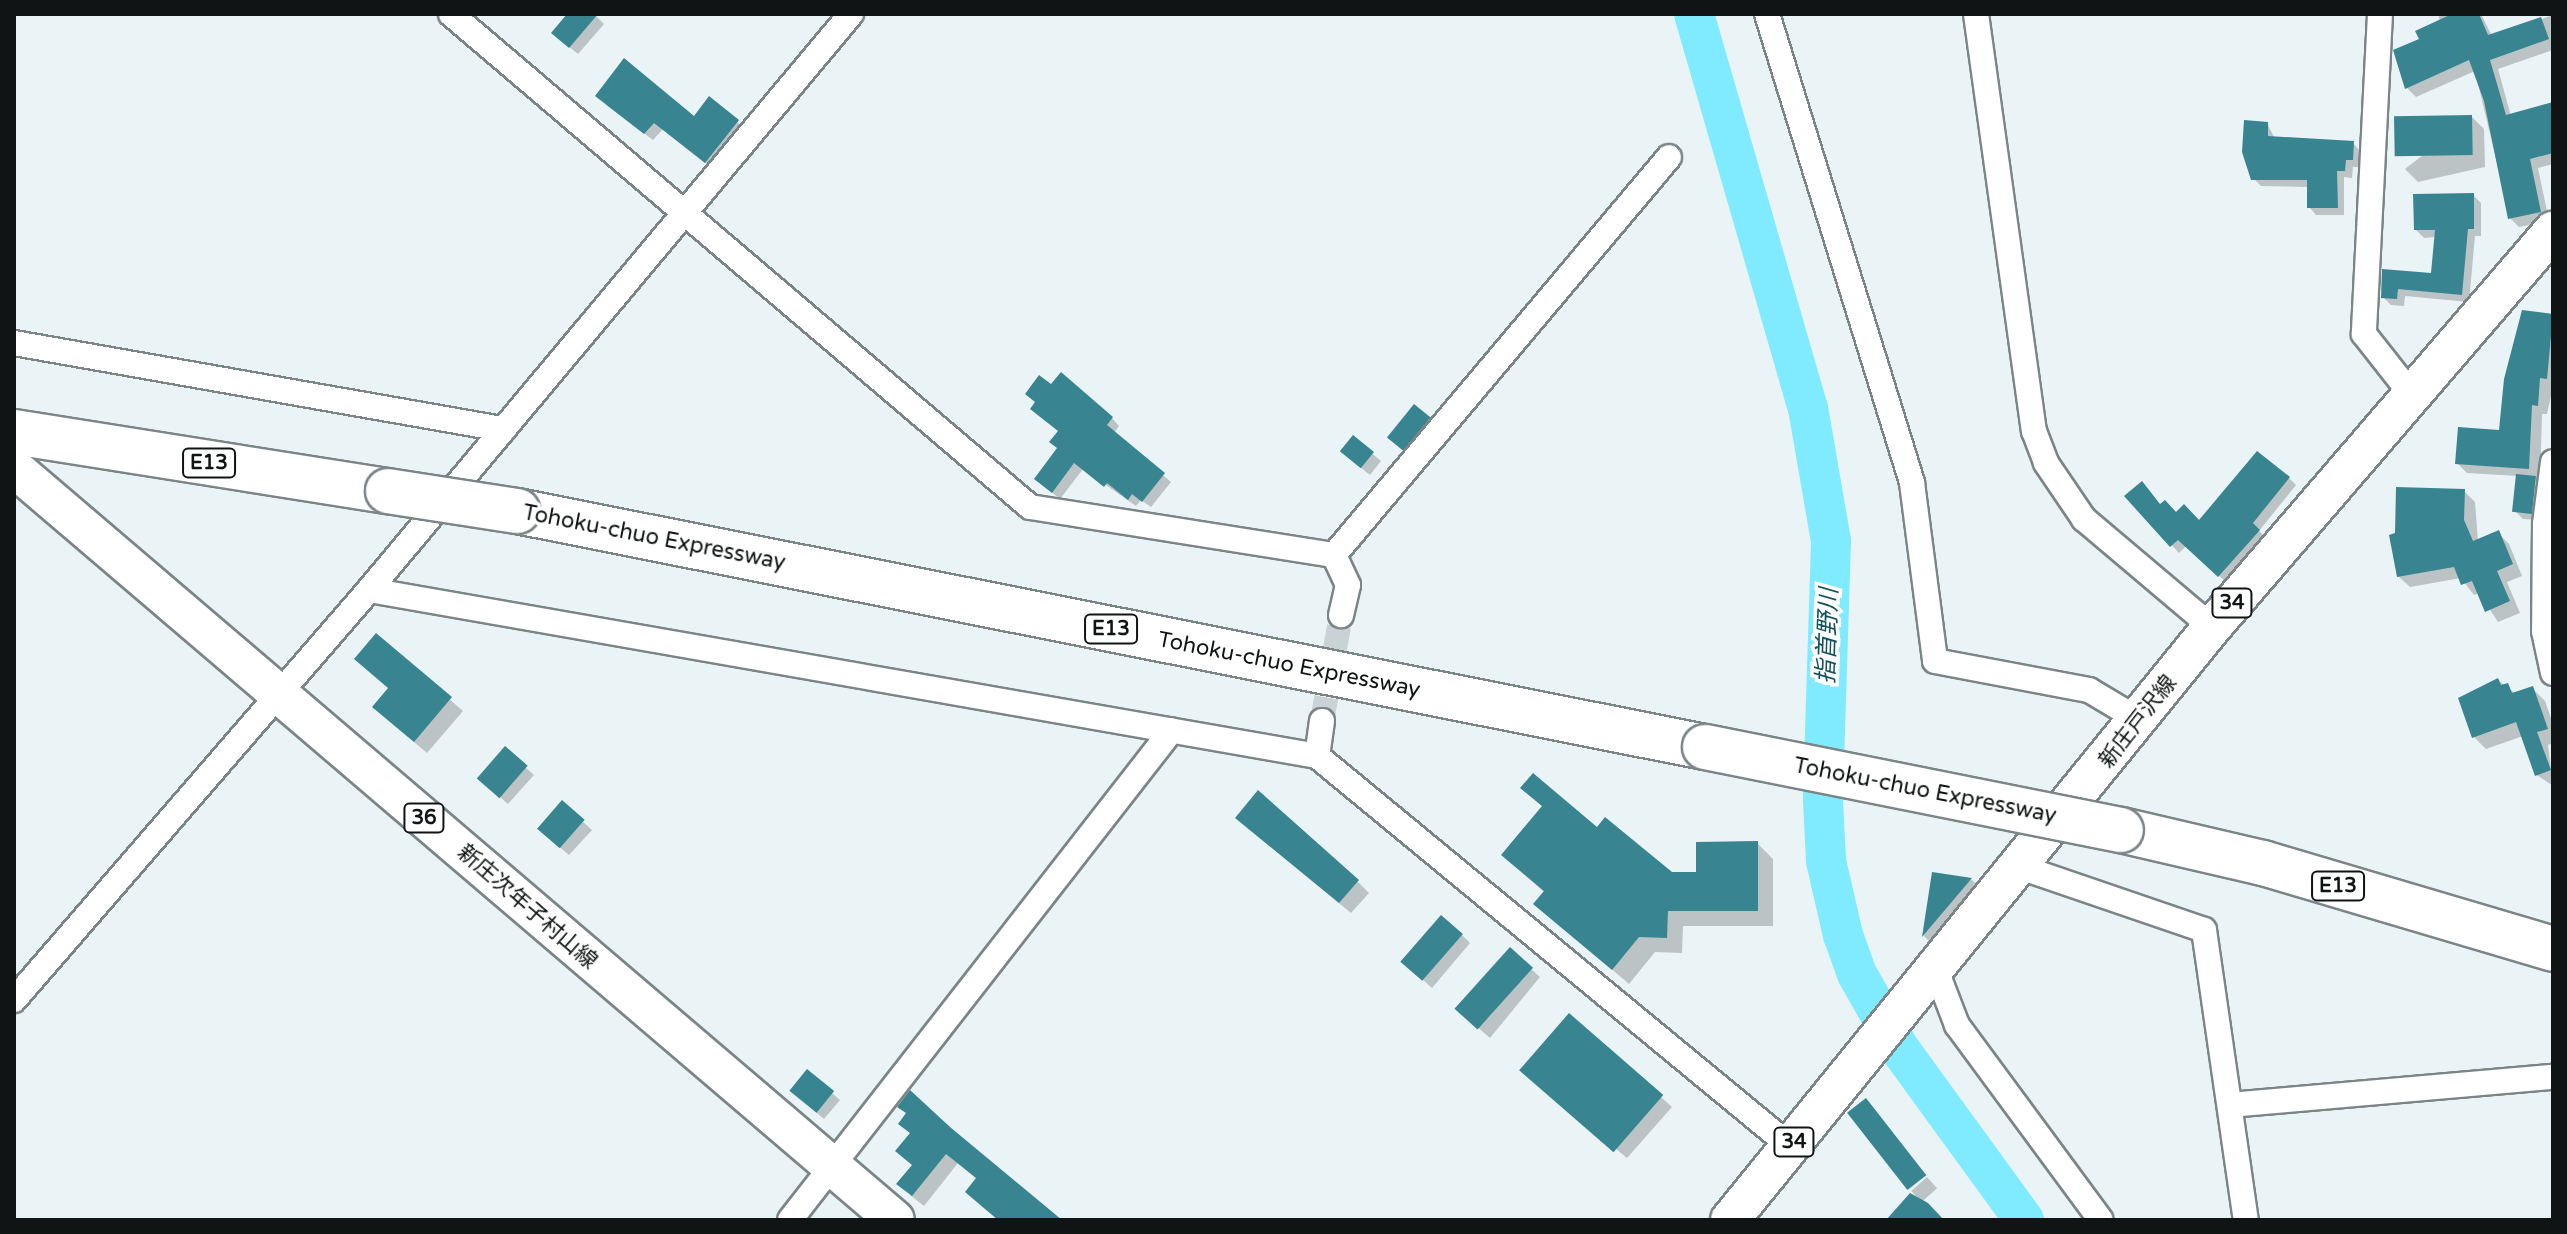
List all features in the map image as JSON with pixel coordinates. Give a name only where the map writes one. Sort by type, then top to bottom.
[{"type":"highway","name":"Tohoku-chuo Expressway","points":[[19,445],[388,491],[517,511],[1705,747],[2121,830],[2263,863],[2553,949]]},
{"type":"main road","name":"新庄戸沢線","points":[[1744,1214],[1790,1146],[1859,1064],[1927,974],[2141,721],[2212,627],[2553,231]]},
{"type":"main road","name":"新庄次年子村山線","points":[[19,445],[278,695],[831,1171],[895,1220]]},
{"type":"street","points":[[451,14],[1030,507],[1334,555]]},
{"type":"street","points":[[14,1000],[369,590],[851,14]]},
{"type":"street","points":[[1767,14],[1912,483],[1935,661],[2089,690],[2141,721]]},
{"type":"street","points":[[1976,14],[2038,442],[2063,493],[2084,519],[2212,627]]},
{"type":"street","points":[[2380,14],[2364,334],[2412,395]]},
{"type":"street","points":[[1334,555],[1669,157]]},
{"type":"street","points":[[14,343],[504,429]]},
{"type":"street","points":[[2553,462],[2545,524],[2544,631],[2553,673]]},
{"type":"street","points":[[1334,555],[1348,585],[1341,615]]},
{"type":"street","points":[[369,590],[1317,756],[1790,1146]]},
{"type":"street","points":[[1317,756],[1322,721]]},
{"type":"street","points":[[790,1220],[1172,730]]},
{"type":"street","points":[[2020,867],[2204,930],[2246,1220]]},
{"type":"street","points":[[1927,974],[1957,1025],[2101,1220]]},
{"type":"street","points":[[2230,1105],[2553,1077]]},
{"type":"building","points":[[567,14],[598,14],[569,48],[551,33]]},
{"type":"building","points":[[2452,14],[2479,14],[2488,35],[2541,17],[2549,39],[2490,60],[2506,115],[2553,102],[2553,153],[2530,159],[2541,212],[2508,219],[2484,101],[2469,60],[2405,89],[2393,50],[2419,39],[2415,31]]},
{"type":"building","points":[[624,58],[694,116],[709,96],[739,120],[705,163],[654,123],[644,134],[595,96]]},
{"type":"building","points":[[2472,115],[2473,155],[2395,156],[2394,116]]},
{"type":"building","points":[[2244,120],[2268,122],[2268,136],[2354,141],[2353,160],[2346,160],[2345,171],[2337,171],[2338,208],[2307,208],[2307,180],[2251,180],[2242,152]]},
{"type":"building","points":[[2474,193],[2474,229],[2468,229],[2462,295],[2398,289],[2397,299],[2381,298],[2382,269],[2431,273],[2435,230],[2414,230],[2413,194]]},
{"type":"building","points":[[2522,310],[2553,314],[2547,379],[2540,378],[2538,406],[2532,405],[2529,469],[2455,464],[2458,427],[2499,430],[2504,379]]},
{"type":"building","points":[[1061,372],[1113,417],[1107,425],[1165,473],[1142,502],[1132,494],[1128,500],[1107,483],[1104,487],[1074,463],[1052,493],[1034,479],[1057,448],[1049,442],[1058,431],[1030,409],[1035,402],[1025,394],[1039,375],[1051,384]]},
{"type":"building","points":[[1414,404],[1430,417],[1403,451],[1387,437]]},
{"type":"building","points":[[1353,435],[1374,452],[1361,468],[1340,451]]},
{"type":"building","points":[[2257,451],[2290,477],[2253,523],[2260,530],[2218,577],[2178,540],[2170,547],[2124,496],[2142,481],[2160,504],[2165,500],[2176,512],[2184,504],[2199,520]]},
{"type":"building","points":[[2516,474],[2536,476],[2532,514],[2512,512]]},
{"type":"building","points":[[2396,487],[2465,489],[2464,520],[2473,541],[2499,530],[2513,564],[2497,571],[2510,601],[2485,612],[2472,581],[2461,585],[2454,567],[2397,577],[2389,535],[2395,533]]},
{"type":"building","points":[[376,633],[452,697],[414,742],[372,707],[388,688],[354,659]]},
{"type":"building","points":[[2498,678],[2501,685],[2508,683],[2512,693],[2533,686],[2548,729],[2537,732],[2551,770],[2535,776],[2516,722],[2472,738],[2458,698]]},
{"type":"building","points":[[505,746],[528,766],[499,798],[477,778]]},
{"type":"building","points":[[1533,773],[1597,827],[1605,817],[1672,872],[1696,872],[1696,842],[1758,841],[1758,911],[1668,911],[1667,938],[1639,937],[1612,970],[1533,904],[1544,891],[1501,855],[1542,806],[1520,788]]},
{"type":"building","points":[[1258,790],[1359,880],[1339,903],[1235,818]]},
{"type":"building","points":[[562,800],[585,820],[560,848],[537,829]]},
{"type":"building","points":[[1932,872],[1972,878],[1922,937]]},
{"type":"building","points":[[1441,915],[1463,934],[1422,981],[1400,962]]},
{"type":"building","points":[[1510,947],[1533,968],[1477,1029],[1454,1009]]},
{"type":"building","points":[[1569,1013],[1663,1095],[1613,1152],[1519,1070]]},
{"type":"building","points":[[807,1069],[834,1091],[817,1113],[789,1091]]},
{"type":"building","points":[[910,1090],[1062,1220],[998,1220],[965,1192],[976,1178],[946,1154],[912,1196],[896,1184],[912,1165],[895,1151],[910,1133],[898,1124],[906,1113],[897,1107]]},
{"type":"building","points":[[1866,1098],[1926,1175],[1907,1190],[1847,1113]]},
{"type":"building","points":[[1910,1193],[1928,1203],[1944,1220],[1886,1220]]},
{"type":"waterway","name":"指首野川","points":[[1694,14],[1808,408],[1831,541],[1823,801],[1826,861],[1843,935],[1857,974],[1899,1048],[2024,1220]]},
{"type":"tunnel","points":[[1322,721],[1341,615]]}]
